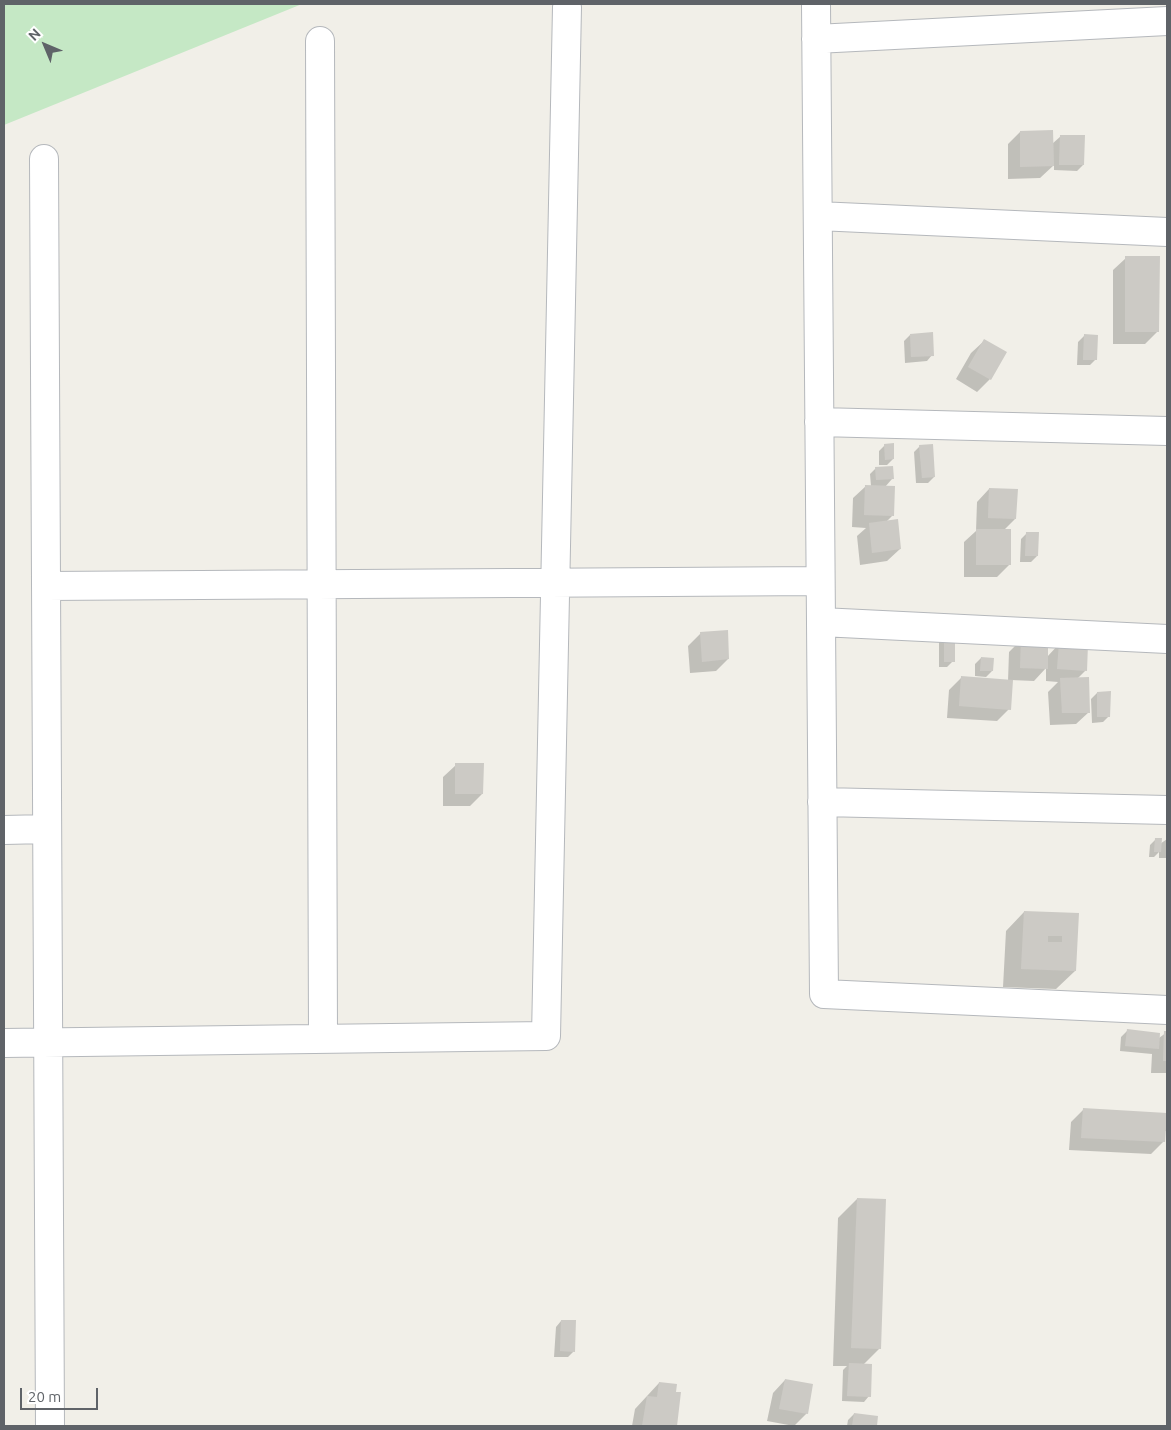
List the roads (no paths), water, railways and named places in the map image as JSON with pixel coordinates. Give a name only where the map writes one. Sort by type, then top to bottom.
[{"type":"street","points":[[816,4],[824,994],[1167,1010]]},
{"type":"street","points":[[4,1043],[546,1036],[567,7]]},
{"type":"street","points":[[816,39],[1167,21]]},
{"type":"street","points":[[320,42],[323,1039]]},
{"type":"street","points":[[44,159],[50,1426]]},
{"type":"street","points":[[818,216],[1167,232]]},
{"type":"street","points":[[819,422],[1167,432]]},
{"type":"street","points":[[46,586],[820,581]]},
{"type":"street","points":[[821,622],[1167,639]]},
{"type":"street","points":[[822,802],[1167,810]]},
{"type":"street","points":[[4,830],[47,829]]}]
